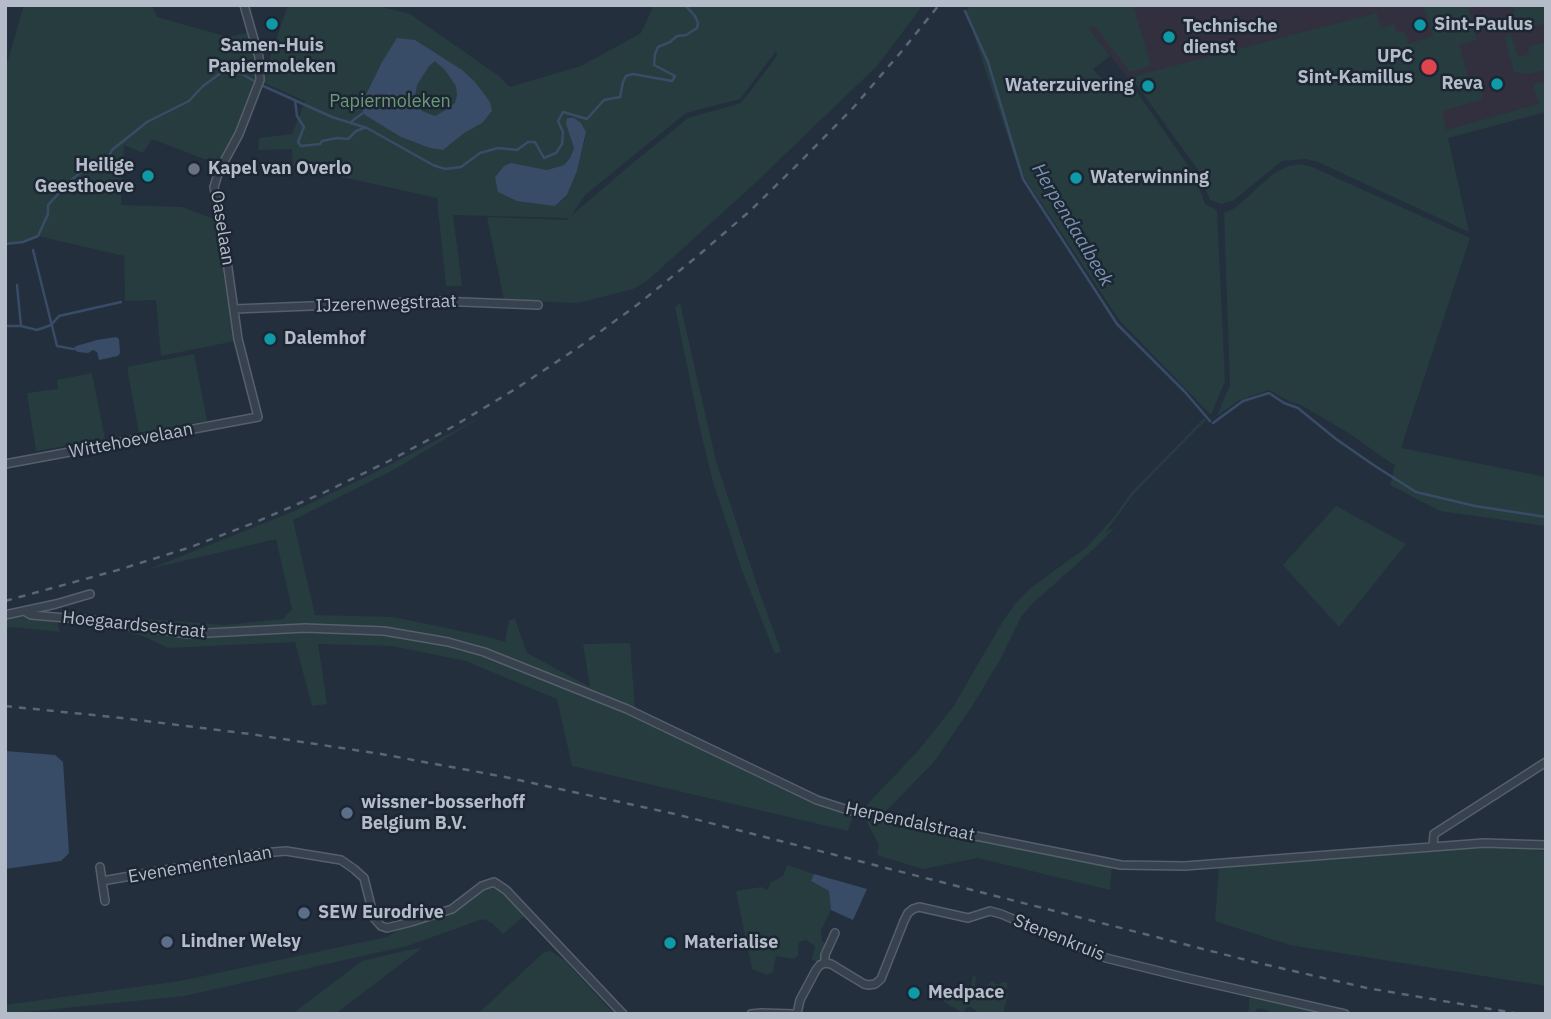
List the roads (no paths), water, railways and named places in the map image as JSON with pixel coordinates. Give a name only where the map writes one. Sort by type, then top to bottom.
[{"type":"street","name":"Oaselaan","points":[[244,5],[259,57],[260,80],[214,187],[238,339],[258,417]]},
{"type":"street","name":"IJzerenwegstraat","points":[[234,309],[438,301],[538,305]]},
{"type":"street","name":"Wittehoevelaan","points":[[5,464],[258,417]]},
{"type":"street","points":[[24,611],[90,594]]},
{"type":"street","name":"Hoegaardsestraat","points":[[5,615],[24,611],[31,615],[101,621],[188,634],[305,628]]},
{"type":"street","name":"Herpendalstraat","points":[[305,628],[384,631],[470,647],[627,709],[817,800],[851,811],[1121,865],[1185,866],[1485,843],[1546,845]]},
{"type":"street","points":[[1433,846],[1434,834],[1546,762]]},
{"type":"street","name":"Evenementenlaan","points":[[100,867],[102,881],[262,853],[286,851],[341,860],[364,878],[374,918],[387,928],[452,909],[482,886],[494,882],[506,890],[623,1014]]},
{"type":"street","points":[[102,881],[105,901]]},
{"type":"street","name":"Stenenkruis","points":[[825,963],[864,984],[875,984],[881,979],[904,921],[913,909],[919,907],[968,918],[990,911],[1106,958],[1345,1014]]},
{"type":"street","points":[[751,1014],[795,1014],[816,970],[825,963],[825,956],[835,933]]},
{"type":"water","points":[[397,38],[415,40],[462,70],[490,102],[492,111],[482,123],[443,150],[401,137],[363,112],[363,101]],"holes":[[[435,61],[456,86],[457,95],[455,103],[435,116],[417,106],[417,85]]]},
{"type":"water","points":[[567,118],[574,118],[581,123],[586,132],[577,171],[567,195],[555,206],[517,201],[498,192],[495,177],[504,166],[511,163],[547,170],[564,165],[574,148],[566,124]]},
{"type":"water","points":[[116,337],[119,339],[118,356],[99,360],[97,352],[93,350],[88,353],[73,349],[97,340]]},
{"type":"water","points":[[5,751],[55,755],[63,762],[69,853],[61,861],[5,869]]},
{"type":"water","points":[[814,874],[867,889],[853,920],[831,910],[829,891],[811,881]]},
{"type":"waterway","points":[[261,85],[332,117],[367,128],[445,169],[461,167],[480,153],[498,148],[517,150],[528,142],[535,142],[544,158],[556,153],[562,144],[563,132],[558,121],[563,112],[587,119],[604,100],[620,97],[626,76],[633,74],[672,81],[675,76],[654,65],[655,54],[658,47],[697,28],[695,16],[685,5]]},
{"type":"waterway","name":"Herpendaalbeek","points":[[965,11],[988,62],[1023,179],[1117,324],[1210,421]]},
{"type":"waterway","points":[[5,244],[23,242],[38,236],[48,214],[48,205],[71,180],[83,171],[103,169],[112,150],[147,122],[189,101],[222,72],[242,74],[256,82]]},
{"type":"waterway","points":[[295,100],[297,116],[304,127],[298,142],[301,146],[320,144],[322,141],[337,138],[348,139],[364,128]]},
{"type":"waterway","points":[[352,121],[363,113]]},
{"type":"waterway","points":[[33,250],[57,346],[73,349]]},
{"type":"waterway","points":[[17,285],[21,326]]},
{"type":"waterway","points":[[51,325],[59,316],[121,302]]},
{"type":"waterway","points":[[5,326],[37,330],[51,325]]},
{"type":"waterway","name":"Herpendaalbeek","points":[[1213,423],[1243,401],[1269,393],[1298,408],[1336,439],[1416,492],[1475,506],[1546,517]]},
{"type":"railway","points":[[5,601],[188,548],[256,522],[389,461],[517,388],[637,305],[750,211],[853,108],[939,5]]},
{"type":"railway","points":[[5,706],[250,734],[500,776],[675,814],[1250,961],[1367,988],[1520,1014]]},
{"type":"place","name":"Samen-Huis Papiermoleken","points":[[272,24]]},
{"type":"place","name":"Sint-Paulus","points":[[1420,25]]},
{"type":"place","name":"Technische dienst","points":[[1169,37]]},
{"type":"place","name":"UPC Sint-Kamillus","points":[[1429,67]]},
{"type":"place","name":"Reva","points":[[1497,84]]},
{"type":"place","name":"Waterzuivering","points":[[1148,86]]},
{"type":"place","name":"Kapel van Overlo","points":[[194,169]]},
{"type":"place","name":"Heilige Geesthoeve","points":[[148,176]]},
{"type":"place","name":"Waterwinning","points":[[1076,178]]},
{"type":"place","name":"Dalemhof","points":[[270,339]]},
{"type":"place","name":"wissner-bosserhoff Belgium B.V.","points":[[347,813]]},
{"type":"place","name":"SEW Eurodrive","points":[[304,913]]},
{"type":"place","name":"Lindner Welsy","points":[[167,942]]},
{"type":"place","name":"Materialise","points":[[670,943]]},
{"type":"place","name":"Medpace","points":[[914,993]]},
{"type":"park label","name":"Papiermoleken","points":[[390,102]]}]
